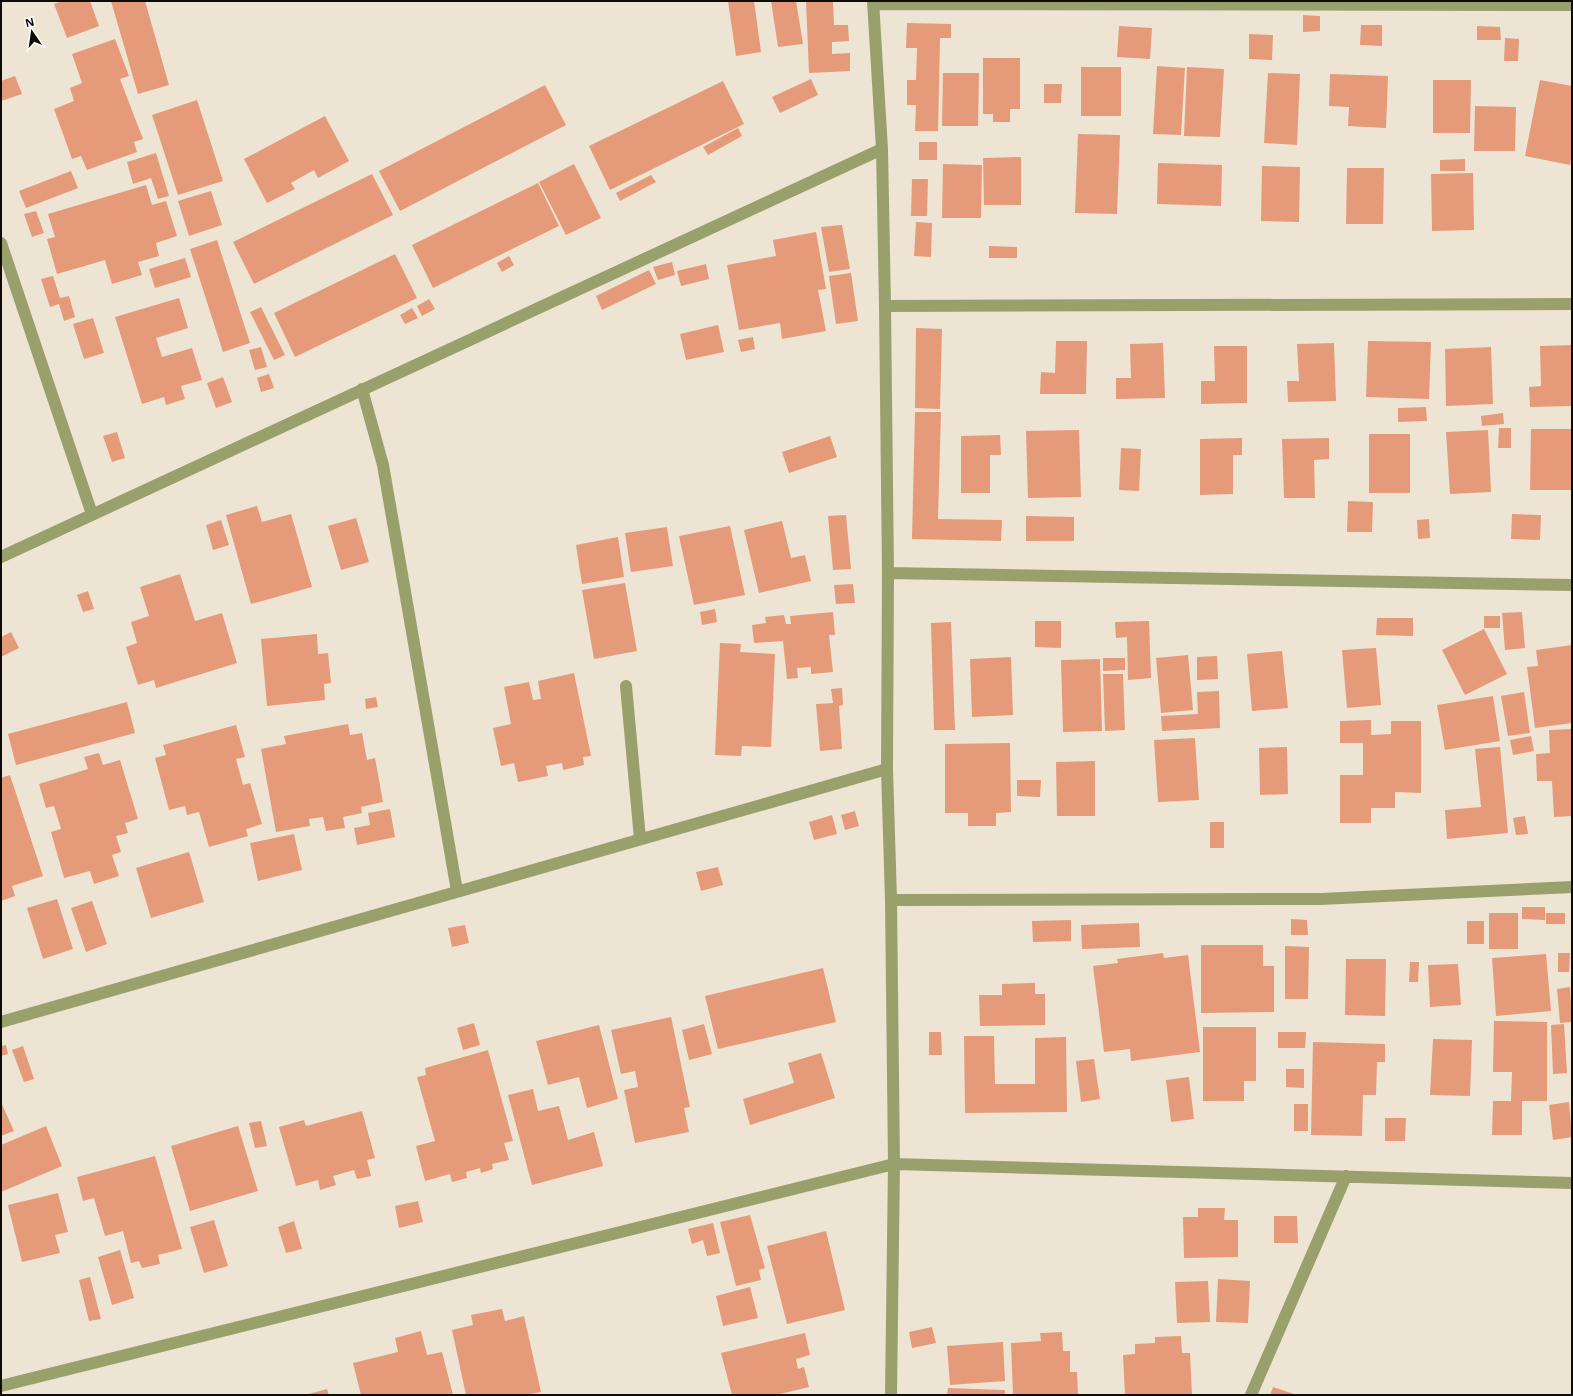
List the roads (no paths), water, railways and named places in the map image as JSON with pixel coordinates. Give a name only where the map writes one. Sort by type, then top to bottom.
[{"type":"street","points":[[891,1395],[894,1164],[891,900],[887,769],[888,573],[885,306],[882,149],[873,3],[1572,5]]},
{"type":"street","points":[[1,557],[882,149]]},
{"type":"street","points":[[1,244],[92,514]]},
{"type":"street","points":[[885,306],[1572,304]]},
{"type":"street","points":[[362,389],[383,464],[457,891]]},
{"type":"street","points":[[888,573],[1572,584]]},
{"type":"street","points":[[626,686],[640,840]]},
{"type":"street","points":[[1,1022],[887,769]]},
{"type":"street","points":[[891,900],[1321,899],[1572,887]]},
{"type":"street","points":[[1,1386],[894,1164],[1572,1183]]},
{"type":"street","points":[[1251,1395],[1346,1176]]}]
